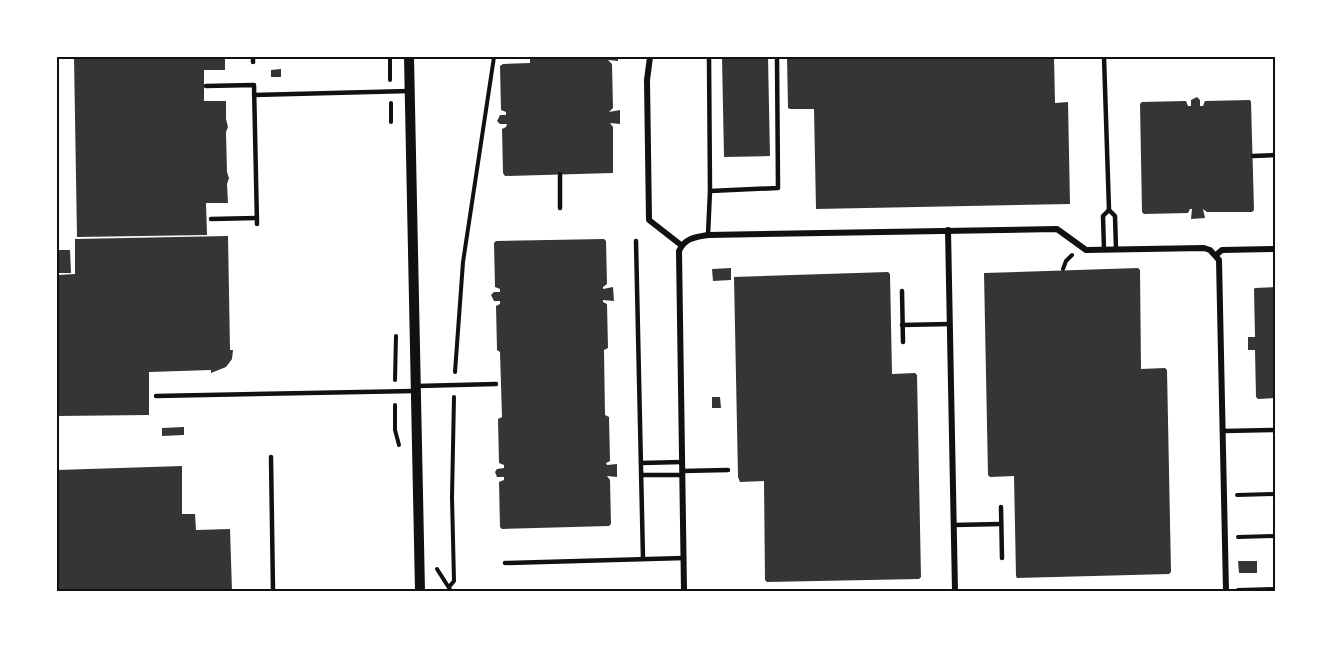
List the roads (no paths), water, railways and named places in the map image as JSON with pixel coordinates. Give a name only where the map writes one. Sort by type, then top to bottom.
[{"type":"street","points":[[409,57],[420,591]]},
{"type":"street","points":[[650,57],[647,80],[649,220],[681,246]]},
{"type":"street","points":[[684,591],[679,251],[689,238],[708,235],[1057,229],[1086,250],[1204,248],[1216,255],[1220,265],[1226,591]]},
{"type":"street","points":[[948,230],[955,591]]},
{"type":"street","points":[[1216,255],[1222,250],[1275,249]]},
{"type":"lane","points":[[708,235],[709,57]]},
{"type":"lane","points":[[710,191],[778,188],[777,57]]},
{"type":"lane","points":[[1104,57],[1109,210],[1115,216],[1116,249]]},
{"type":"lane","points":[[206,86],[254,85],[257,221],[211,219]]},
{"type":"lane","points":[[254,95],[409,91]]},
{"type":"lane","points":[[1252,156],[1275,155]]},
{"type":"lane","points":[[560,174],[560,208]]},
{"type":"lane","points":[[1104,250],[1103,216],[1109,210]]},
{"type":"lane","points":[[636,241],[643,559]]},
{"type":"lane","points":[[902,291],[903,342]]},
{"type":"lane","points":[[902,325],[950,324]]},
{"type":"lane","points":[[156,396],[496,384]]},
{"type":"lane","points":[[1224,431],[1275,430]]},
{"type":"lane","points":[[271,457],[273,591]]},
{"type":"lane","points":[[641,463],[682,462]]},
{"type":"lane","points":[[641,476],[728,470]]},
{"type":"lane","points":[[1001,507],[1002,558]]},
{"type":"lane","points":[[954,525],[1001,524]]},
{"type":"lane","points":[[506,563],[684,558]]}]
